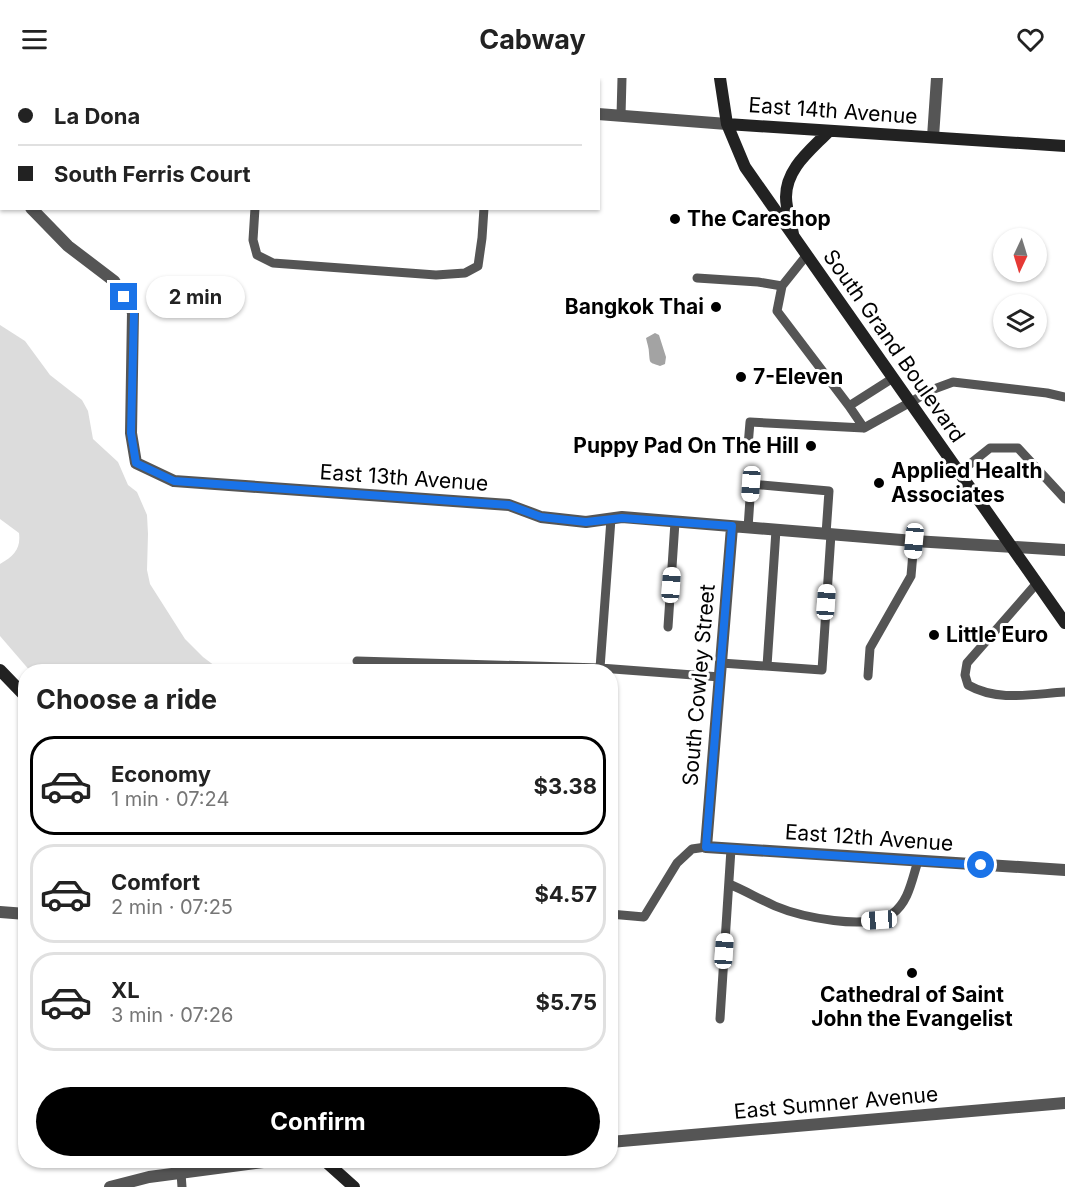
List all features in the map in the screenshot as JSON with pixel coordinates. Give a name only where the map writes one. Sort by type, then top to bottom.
[{"type":"main road","name":"South Grand Boulevard","points":[[720,78],[727,124],[745,167],[1065,623]]},
{"type":"main road","name":"East 14th Avenue","points":[[727,124],[1065,146]]},
{"type":"main road","points":[[794,238],[786,198],[789,179],[798,162],[829,131]]},
{"type":"main road","points":[[0,670],[18,689]]},
{"type":"main road","points":[[333,1168],[354,1187]]},
{"type":"street","points":[[933,137],[937,78]]},
{"type":"street","name":"East 14th Avenue","points":[[600,114],[727,124]]},
{"type":"street","name":"East 13th Avenue","points":[[33,210],[68,246],[114,281],[134,312],[131,433],[136,463],[174,481],[509,505],[541,517],[586,522],[622,518],[914,541],[1065,550]]},
{"type":"street","name":"South Cowley Street","points":[[706,847],[732,526]]},
{"type":"street","name":"East 12th Avenue","points":[[706,847],[1065,870]]},
{"type":"street","points":[[0,912],[18,913]]},
{"type":"street","name":"East Sumner Avenue","points":[[618,1141],[1065,1103]]},
{"type":"street","points":[[110,1187],[149,1177],[220,1168]]},
{"type":"lane","points":[[621,116],[622,78]]},
{"type":"lane","points":[[255,210],[253,240],[258,255],[273,263],[436,275],[465,273],[478,266],[484,210]]},
{"type":"lane","points":[[806,256],[782,286],[777,311],[864,428]]},
{"type":"lane","points":[[697,278],[782,286]]},
{"type":"lane","points":[[849,406],[893,378]]},
{"type":"lane","points":[[748,446],[750,422],[864,428],[909,402],[953,382],[1065,397]]},
{"type":"lane","points":[[960,472],[990,448],[1018,448],[1065,500]]},
{"type":"lane","points":[[721,663],[822,670],[829,490],[751,484],[748,528]]},
{"type":"lane","points":[[600,664],[611,519]]},
{"type":"lane","points":[[668,627],[675,522]]},
{"type":"lane","points":[[767,666],[777,530]]},
{"type":"lane","points":[[868,676],[870,648],[911,576],[914,541]]},
{"type":"lane","points":[[1037,583],[967,663],[965,675],[968,685],[980,692],[1001,696],[1065,692]]},
{"type":"lane","points":[[357,661],[461,664]]},
{"type":"lane","points":[[618,669],[720,677]]},
{"type":"lane","points":[[618,915],[644,917],[677,863],[692,849],[706,847]]},
{"type":"lane","points":[[720,1019],[731,849]]},
{"type":"lane","points":[[729,884],[774,906],[805,916],[859,921],[879,920],[893,913],[905,900],[918,861]]},
{"type":"lane","points":[[182,1173],[182,1187]]},
{"type":"shaded area","points":[[0,325],[25,341],[50,375],[82,400],[88,411],[93,439],[118,462],[128,485],[137,492],[147,515],[147,570],[150,584],[185,639],[212,664],[24,664],[0,636],[0,564],[16,552],[19,533],[0,519]]},
{"type":"shaded area","points":[[655,333],[659,335],[666,357],[665,364],[660,366],[650,361],[646,338]]},
{"type":"place","name":"The Careshop","points":[[675,219]]},
{"type":"place","name":"Bangkok Thai","points":[[716,307]]},
{"type":"place","name":"7-Eleven","points":[[741,377]]},
{"type":"place","name":"Puppy Pad On The Hill","points":[[811,446]]},
{"type":"place","name":"Applied Health Associates","points":[[879,483]]},
{"type":"place","name":"Little Euro","points":[[934,635]]},
{"type":"place","name":"Cathedral of Saint John the Evangelist","points":[[912,973]]},
{"type":"route","points":[[124,297],[134,312],[131,433],[136,463],[174,481],[509,505],[541,517],[586,522],[622,518],[732,526],[706,847],[981,865]]}]
